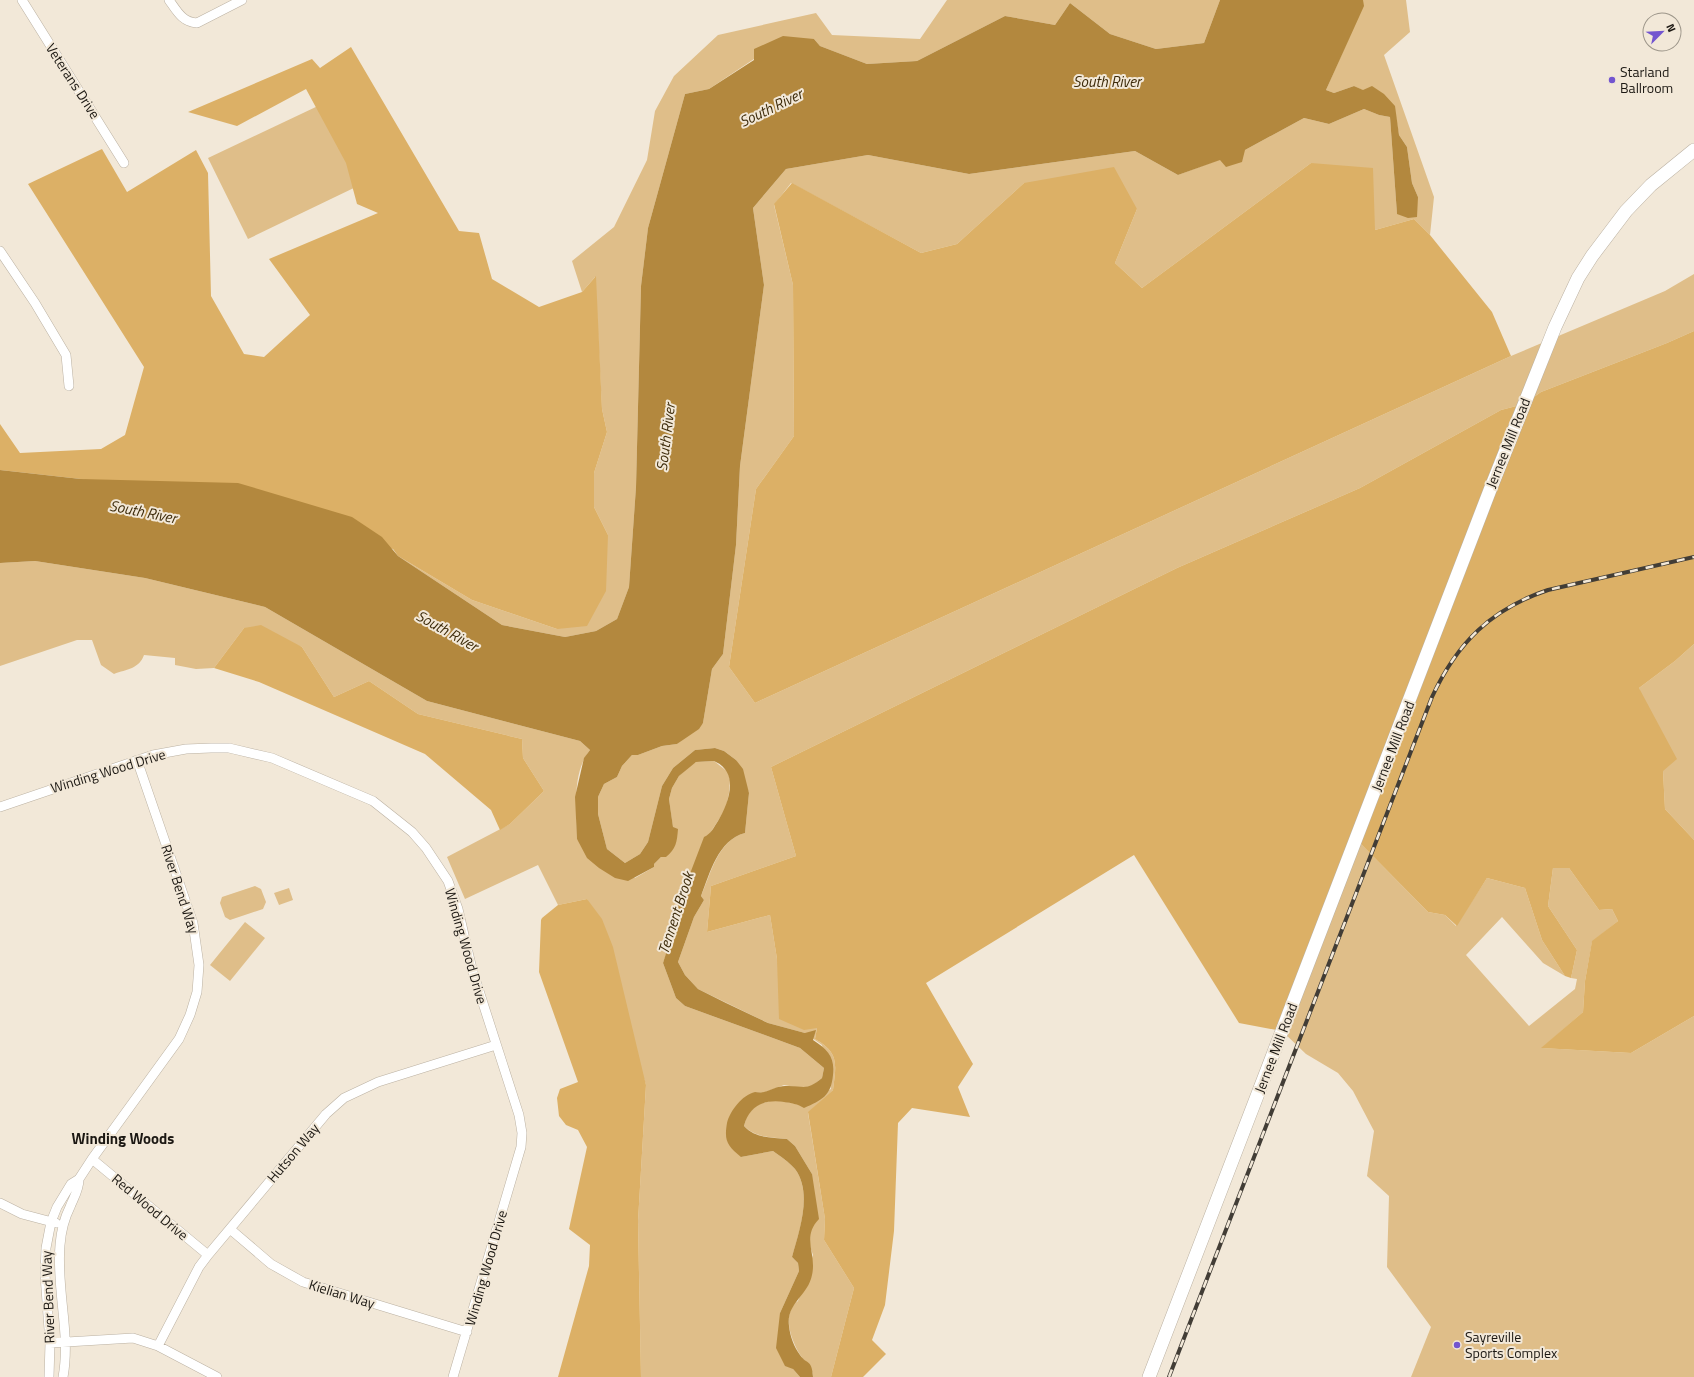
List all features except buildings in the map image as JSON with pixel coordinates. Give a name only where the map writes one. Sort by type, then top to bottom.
[{"type":"street","name":"Veterans Drive","points":[[22,0],[124,163]]},
{"type":"street","points":[[169,0],[181,17],[190,22],[197,23],[242,0]]},
{"type":"street","name":"Jernee Mill Road","points":[[1149,1377],[1490,490],[1555,327],[1578,278],[1592,256],[1626,211],[1651,185],[1694,150]]},
{"type":"street","points":[[0,251],[35,303],[66,355],[70,386]]},
{"type":"street","name":"Winding Wood Drive","points":[[0,807],[153,754],[186,749],[211,748],[242,751],[272,758],[373,801],[395,818],[426,848],[448,882],[458,909],[472,969],[519,1115],[522,1137],[453,1377]]},
{"type":"street","name":"River Bend Way","points":[[49,1377],[50,1343],[44,1262],[51,1222],[62,1197],[71,1184],[80,1178],[92,1159],[179,1039],[190,1015],[197,992],[199,964],[193,923],[137,760]]},
{"type":"street","name":"Hutson Way","points":[[158,1346],[200,1267],[208,1255],[326,1114],[344,1098],[378,1082],[496,1045]]},
{"type":"street","name":"Red Wood Drive","points":[[92,1159],[208,1255]]},
{"type":"street","name":"River Bend Way","points":[[63,1377],[64,1341],[59,1263],[63,1225],[79,1189],[80,1178]]},
{"type":"street","points":[[0,1203],[22,1214],[63,1225]]},
{"type":"street","name":"Kielian Way","points":[[230,1229],[271,1264],[303,1282],[467,1332]]},
{"type":"street","points":[[50,1343],[133,1338],[158,1346],[216,1377]]},
{"type":"shaded area","points":[[947,0],[1220,0],[1204,43],[1156,49],[1110,34],[1070,3],[1055,25],[1005,16],[917,61],[867,64],[820,46],[814,39],[754,59],[709,89],[685,94],[648,228],[641,286],[636,487],[629,587],[617,619],[596,631],[565,637],[502,625],[398,556],[472,600],[557,629],[608,535],[594,507],[594,473],[607,432],[602,409],[595,277],[582,292],[572,261],[614,227],[647,160],[655,111],[674,76],[718,35],[816,13],[832,35],[920,39]]},
{"type":"shaded area","points":[[1363,0],[1406,0],[1410,32],[1384,55],[1434,197],[1430,235],[1414,219],[1375,230],[1311,163],[1142,288],[1115,263],[1137,209],[1024,183],[957,244],[921,253],[791,183],[774,205],[793,285],[794,436],[756,489],[729,667],[755,703],[1511,356],[1665,291],[1694,274],[1694,331],[1541,392],[1524,404],[1501,410],[1360,488],[1177,568],[771,767],[796,856],[711,886],[707,932],[770,915],[777,959],[817,1028],[815,1039],[829,1049],[834,1060],[835,1073],[833,1090],[808,1113],[825,1219],[824,1240],[854,1288],[831,1377],[813,1377],[811,1368],[797,1350],[789,1327],[790,1313],[793,1306],[798,1301],[813,1255],[809,1243],[812,1174],[795,1146],[787,1139],[759,1135],[744,1126],[747,1115],[757,1105],[773,1100],[798,1104],[831,1089],[822,1045],[805,1033],[768,1023],[698,989],[685,975],[678,962],[694,917],[704,900],[701,896],[717,858],[728,843],[745,833],[749,793],[736,760],[724,751],[715,748],[695,750],[673,768],[662,786],[648,842],[640,854],[625,863],[607,849],[598,814],[598,797],[604,784],[617,777],[622,766],[632,755],[638,755],[662,746],[677,744],[703,723],[712,669],[723,654],[736,545],[740,466],[764,285],[753,208],[786,169],[868,155],[969,174],[1135,151],[1178,175],[1245,150],[1304,118],[1329,124],[1364,109],[1379,115],[1390,117],[1397,214],[1418,197],[1412,183],[1407,147],[1399,135],[1394,106],[1354,86],[1334,93],[1326,90],[1363,6]]},
{"type":"shaded area","points":[[351,47],[459,231],[479,233],[492,279],[539,307],[582,292],[596,276],[602,409],[607,432],[594,473],[594,507],[608,535],[606,591],[587,626],[557,629],[472,600],[398,556],[393,549],[81,479],[0,470],[0,424],[20,453],[101,449],[125,435],[144,367],[28,184],[102,149],[127,192],[196,150],[208,173],[211,296],[244,354],[264,357],[310,315],[269,259],[378,213],[357,204],[346,163],[306,89],[237,126],[188,112],[312,59],[320,68]]},
{"type":"shaded area","points":[[320,105],[360,185],[248,239],[208,158]]},
{"type":"shaded area","points":[[1311,163],[1373,168],[1375,230],[1414,219],[1430,235],[1492,312],[1511,356],[755,703],[729,667],[756,489],[794,436],[793,285],[774,204],[792,183],[921,253],[957,244],[1024,183],[1114,167],[1137,209],[1115,263],[1142,288]]},
{"type":"shaded area","points":[[1694,331],[1694,644],[1675,661],[1639,688],[1677,759],[1663,771],[1665,809],[1694,840],[1694,1016],[1631,1053],[1541,1048],[1583,1012],[1585,981],[1592,941],[1618,921],[1612,909],[1599,910],[1569,868],[1553,868],[1548,906],[1577,950],[1571,978],[1565,976],[1542,940],[1525,888],[1487,878],[1457,926],[1445,915],[1428,912],[1357,840],[1282,1031],[1239,1023],[1134,855],[926,983],[973,1064],[958,1087],[970,1117],[912,1108],[898,1123],[894,1231],[885,1305],[872,1340],[886,1354],[863,1377],[831,1377],[854,1288],[824,1240],[825,1219],[808,1112],[833,1090],[835,1073],[834,1060],[829,1049],[815,1039],[817,1028],[804,1030],[779,1019],[777,959],[770,915],[707,932],[711,886],[796,856],[771,767],[1177,568],[1360,488],[1501,410],[1524,404],[1541,392]]},
{"type":"shaded area","points":[[35,561],[145,578],[265,607],[427,701],[580,741],[590,750],[580,770],[576,793],[577,839],[635,878],[654,867],[654,864],[661,857],[673,828],[669,799],[672,788],[679,776],[696,762],[714,761],[728,772],[730,780],[726,808],[709,835],[663,963],[676,998],[685,1006],[800,1048],[824,1068],[822,1078],[812,1086],[800,1088],[784,1085],[763,1093],[756,1092],[744,1098],[741,1157],[773,1151],[795,1169],[803,1189],[803,1213],[792,1257],[798,1263],[799,1271],[780,1313],[793,1369],[800,1377],[641,1377],[638,1221],[646,1085],[587,899],[558,905],[538,865],[465,899],[447,857],[510,824],[544,791],[523,758],[522,739],[418,714],[369,681],[334,697],[302,647],[244,628],[214,668],[196,669],[175,665],[175,658],[144,655],[142,660],[136,666],[114,674],[101,665],[92,640],[77,640],[0,666],[0,563]]},
{"type":"shaded area","points":[[261,625],[302,647],[334,697],[369,681],[418,714],[522,739],[523,758],[544,791],[510,824],[500,830],[491,810],[425,754],[259,682],[214,668],[244,628]]},
{"type":"shaded area","points":[[1694,644],[1694,840],[1665,809],[1663,771],[1639,688],[1675,661]]},
{"type":"shaded area","points":[[1357,840],[1428,912],[1445,915],[1456,926],[1487,878],[1525,888],[1542,940],[1565,976],[1543,963],[1502,917],[1466,955],[1529,1026],[1575,989],[1577,979],[1571,978],[1577,950],[1548,906],[1553,868],[1569,868],[1599,910],[1612,909],[1618,921],[1592,942],[1585,981],[1583,1012],[1542,1048],[1631,1053],[1694,1016],[1694,1377],[1411,1377],[1431,1327],[1387,1267],[1389,1196],[1367,1176],[1374,1131],[1353,1091],[1338,1073],[1306,1054],[1282,1031]]},
{"type":"shaded area","points":[[255,886],[261,889],[266,902],[263,909],[230,920],[225,917],[220,903],[222,897]]},
{"type":"shaded area","points":[[289,888],[293,900],[279,905],[274,893]]},
{"type":"shaded area","points":[[587,899],[602,919],[613,947],[646,1085],[638,1221],[641,1377],[558,1377],[589,1266],[590,1245],[569,1229],[587,1147],[578,1130],[566,1125],[559,1116],[557,1098],[560,1089],[578,1082],[539,972],[541,920],[558,905]]},
{"type":"shaded area","points":[[245,922],[265,938],[230,981],[210,965]]},
{"type":"water","points":[[1220,0],[1363,0],[1364,6],[1326,90],[1334,93],[1354,86],[1363,90],[1372,86],[1384,94],[1395,106],[1399,135],[1407,147],[1412,183],[1418,197],[1417,217],[1408,218],[1397,214],[1390,117],[1379,115],[1364,109],[1329,124],[1304,118],[1245,150],[1242,162],[1226,167],[1220,160],[1178,175],[1135,151],[969,174],[868,155],[786,169],[753,208],[764,285],[740,466],[736,545],[723,654],[712,669],[703,723],[699,729],[677,744],[662,746],[638,755],[632,755],[622,766],[617,777],[604,784],[598,797],[598,814],[607,849],[625,863],[640,854],[648,842],[662,786],[673,768],[695,750],[715,748],[724,751],[736,760],[743,769],[749,793],[745,833],[728,843],[716,858],[701,896],[704,900],[694,917],[678,962],[685,975],[698,989],[726,1003],[768,1023],[805,1033],[816,1030],[813,1040],[823,1047],[832,1059],[832,1082],[828,1093],[821,1100],[804,1108],[777,1101],[758,1105],[746,1119],[744,1126],[759,1135],[787,1139],[795,1146],[812,1174],[819,1219],[814,1226],[810,1239],[813,1260],[812,1275],[806,1289],[794,1305],[789,1318],[791,1337],[794,1345],[800,1355],[812,1367],[813,1377],[800,1377],[793,1369],[785,1366],[776,1348],[780,1313],[799,1271],[798,1263],[792,1257],[803,1212],[803,1189],[800,1179],[793,1166],[773,1151],[741,1157],[732,1149],[726,1139],[726,1129],[729,1118],[737,1104],[746,1096],[755,1092],[763,1092],[782,1086],[804,1087],[812,1085],[822,1078],[824,1068],[800,1048],[685,1006],[676,998],[663,963],[670,941],[675,913],[704,837],[710,832],[718,821],[726,806],[730,788],[730,780],[727,772],[722,766],[714,761],[696,762],[679,776],[672,788],[669,799],[673,827],[678,829],[674,848],[666,857],[661,857],[654,864],[654,867],[628,881],[615,878],[587,858],[577,839],[575,797],[584,758],[590,750],[580,741],[427,701],[265,607],[145,578],[35,561],[0,563],[0,470],[81,479],[238,483],[352,517],[382,537],[398,556],[502,625],[565,637],[596,631],[617,619],[629,587],[636,487],[641,286],[648,228],[685,94],[709,89],[754,60],[754,49],[783,36],[814,39],[820,46],[867,64],[917,61],[1005,16],[1055,25],[1070,3],[1110,34],[1156,49],[1204,43]]},
{"type":"railway","points":[[1169,1377],[1432,697],[1453,660],[1478,630],[1509,607],[1528,598],[1548,590],[1694,557]]},
{"type":"place","name":"Starland Ballroom","points":[[1612,80]]},
{"type":"place","name":"Sayreville Sports Complex","points":[[1457,1345]]},
{"type":"district","name":"Winding Woods","points":[[123,1139]]},
{"type":"water label","name":"South River","points":[[1107,82]]},
{"type":"water label","name":"South River","points":[[771,108]]},
{"type":"water label","name":"South River","points":[[666,437]]},
{"type":"water label","name":"South River","points":[[143,512]]},
{"type":"water label","name":"South River","points":[[447,631]]},
{"type":"water label","name":"Tennent Brook","points":[[676,913]]}]
